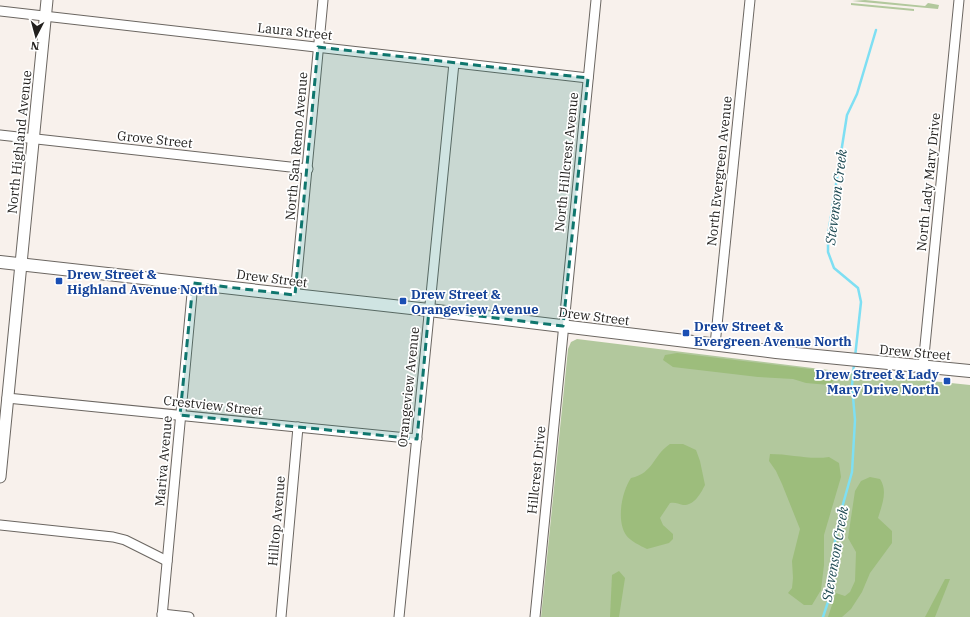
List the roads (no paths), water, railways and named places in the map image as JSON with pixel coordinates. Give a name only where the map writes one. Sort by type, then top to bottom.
[{"type":"main road","name":"Drew Street","points":[[0,262],[429,310],[838,359],[970,371]]},
{"type":"street","name":"North Highland Avenue","points":[[0,477],[47,0]]},
{"type":"street","name":"North San Remo Avenue","points":[[295,295],[323,0]]},
{"type":"street","name":"North Hillcrest Avenue","points":[[563,326],[596,0]]},
{"type":"street","name":"North Evergreen Avenue","points":[[715,345],[750,0]]},
{"type":"street","name":"North Lady Mary Drive","points":[[923,366],[959,0]]},
{"type":"street","name":"Laura Street","points":[[0,11],[588,78]]},
{"type":"street","name":"Orangeview Avenue","points":[[399,617],[454,63]]},
{"type":"street","name":"Grove Street","points":[[0,135],[308,169]]},
{"type":"street","name":"Mariva Avenue","points":[[162,616],[193,283]]},
{"type":"street","name":"Hillcrest Drive","points":[[534,617],[563,326]]},
{"type":"street","name":"Crestview Street","points":[[7,398],[416,439]]},
{"type":"street","name":"Hilltop Avenue","points":[[280,617],[298,427]]},
{"type":"street","points":[[0,525],[113,537],[125,540],[166,561]]},
{"type":"street","points":[[162,616],[189,617]]},
{"type":"waterway","name":"Stevenson Creek","points":[[855,357],[861,302],[858,288],[834,268],[828,252],[828,235],[847,115],[857,94],[876,30]]},
{"type":"waterway","name":"Stevenson Creek","points":[[823,617],[830,596],[835,541],[840,515],[852,472],[855,420],[852,385],[854,364]]},
{"type":"place","name":"Drew Street & Highland Avenue North","points":[[59,281]]},
{"type":"place","name":"Drew Street & Orangeview Avenue","points":[[403,301]]},
{"type":"place","name":"Drew Street & Evergreen Avenue North","points":[[686,333]]},
{"type":"place","name":"Drew Street & Lady Mary Drive North","points":[[947,381]]}]
